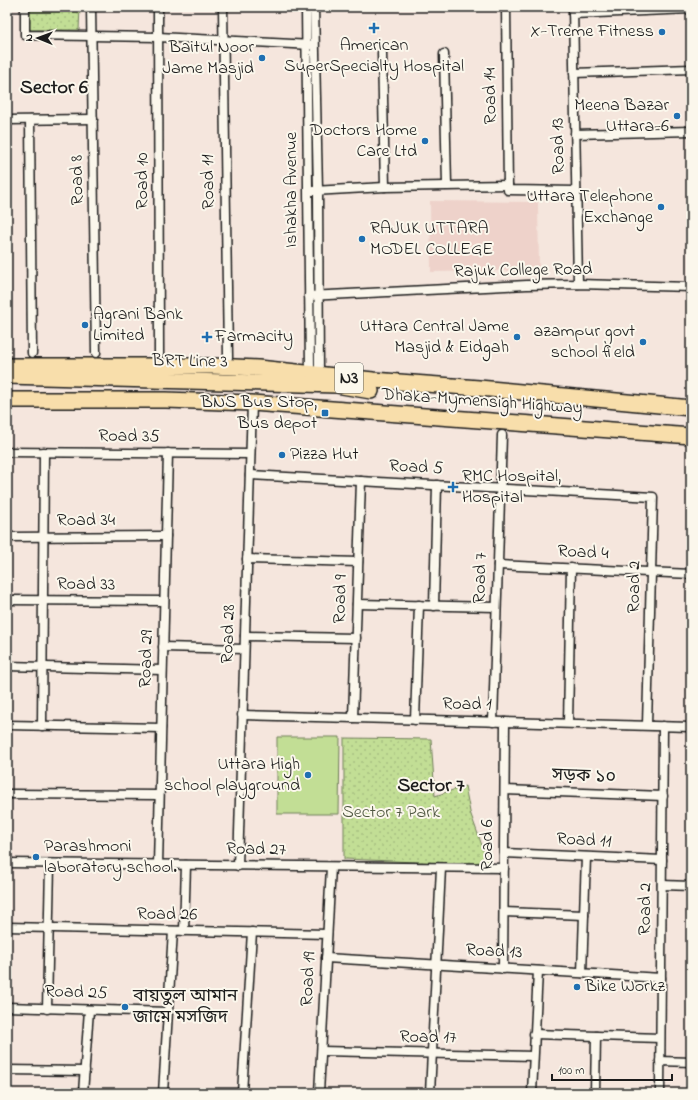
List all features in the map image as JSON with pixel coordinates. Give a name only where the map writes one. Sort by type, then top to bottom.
[{"type":"highway","name":"Dhaka-Mymensigh Highway","points":[[7,366],[212,366],[258,368],[314,374],[374,386],[479,388],[691,408]]},
{"type":"highway","name":"BRT Line 3","points":[[7,376],[374,386]]},
{"type":"highway","name":"Dhaka-Mymensigh Highway","points":[[7,400],[166,400],[252,403],[691,436]]},
{"type":"street","points":[[25,7],[25,35],[158,37],[311,45]]},
{"type":"street","name":"Road 8","points":[[91,7],[96,353]]},
{"type":"street","name":"Road 10","points":[[158,7],[160,354]]},
{"type":"street","name":"Road 11","points":[[223,7],[228,357]]},
{"type":"street","name":"Ishakha Avenue","points":[[306,7],[311,45],[308,191],[310,368],[314,374]]},
{"type":"street","points":[[314,7],[311,45],[318,190],[318,296],[314,374]]},
{"type":"street","name":"Road 14","points":[[506,7],[508,185]]},
{"type":"street","points":[[573,10],[691,9]]},
{"type":"street","name":"Road 13","points":[[573,10],[578,284]]},
{"type":"street","points":[[382,53],[385,187]]},
{"type":"street","points":[[444,54],[447,186]]},
{"type":"street","points":[[574,73],[691,69]]},
{"type":"street","points":[[7,120],[93,119]]},
{"type":"street","points":[[30,120],[32,353]]},
{"type":"street","points":[[575,134],[691,131]]},
{"type":"street","points":[[308,191],[385,187],[508,185],[508,190],[576,191]]},
{"type":"street","name":"Rajuk College Road","points":[[309,296],[527,285],[578,284],[691,287]]},
{"type":"street","name":"Road 28","points":[[238,866],[252,403]]},
{"type":"street","name":"Road 7","points":[[493,722],[502,435]]},
{"type":"street","name":"Road 35","points":[[7,452],[250,454]]},
{"type":"street","points":[[42,726],[44,452]]},
{"type":"street","name":"Road 29","points":[[158,865],[168,453]]},
{"type":"street","name":"Road 5","points":[[250,475],[653,497]]},
{"type":"street","name":"Road 9","points":[[353,718],[361,481]]},
{"type":"street","points":[[434,606],[437,485]]},
{"type":"street","name":"Road 2","points":[[647,725],[653,497]]},
{"type":"street","name":"Road 34","points":[[7,537],[166,536]]},
{"type":"street","points":[[247,559],[358,562]]},
{"type":"street","name":"Road 4","points":[[498,564],[691,574]]},
{"type":"street","points":[[568,723],[571,568]]},
{"type":"street","name":"Road 33","points":[[7,600],[164,602]]},
{"type":"street","points":[[357,604],[496,607]]},
{"type":"street","points":[[415,720],[420,606]]},
{"type":"street","points":[[245,636],[356,638]]},
{"type":"street","points":[[163,647],[244,649]]},
{"type":"street","points":[[7,666],[162,670]]},
{"type":"street","name":"Road 1","points":[[242,715],[691,727]]},
{"type":"street","name":"Road 6","points":[[503,969],[505,722]]},
{"type":"street","points":[[7,725],[161,728]]},
{"type":"street","name":"Road 2","points":[[660,1093],[664,726]]},
{"type":"street","name":"সড়ক ১০","points":[[505,790],[663,796]]},
{"type":"street","points":[[7,794],[159,795]]},
{"type":"street","name":"Road 11","points":[[504,853],[662,860]]},
{"type":"street","points":[[582,973],[586,857]]},
{"type":"street","name":"Road 27","points":[[7,863],[504,868]]},
{"type":"street","points":[[47,1009],[50,864]]},
{"type":"street","points":[[184,931],[186,865]]},
{"type":"street","name":"Road 19","points":[[319,1093],[331,867]]},
{"type":"street","points":[[430,1093],[441,868]]},
{"type":"street","points":[[662,885],[691,886]]},
{"type":"street","points":[[504,912],[584,914]]},
{"type":"street","name":"Road 26","points":[[7,927],[327,934]]},
{"type":"street","points":[[163,1093],[173,931]]},
{"type":"street","points":[[242,1093],[252,932]]},
{"type":"street","name":"Road 13","points":[[326,958],[661,978]]},
{"type":"street","points":[[532,1093],[538,971]]},
{"type":"street","name":"Road 25","points":[[7,1007],[168,1012]]},
{"type":"street","points":[[83,1093],[89,1010]]},
{"type":"street","points":[[534,1034],[660,1038]]},
{"type":"street","points":[[595,1093],[596,1036]]},
{"type":"street","name":"Road 17","points":[[322,1051],[533,1056]]},
{"type":"street","points":[[660,1062],[691,1062]]},
{"type":"street","points":[[7,1070],[85,1071]]},
{"type":"shaded area","points":[[430,201],[538,202],[539,270],[431,272]]},
{"type":"green space","points":[[29,7],[80,7],[79,30],[29,30]]},
{"type":"green space","name":"Uttara High school playground","points":[[277,737],[340,737],[339,814],[277,814]]},
{"type":"green space","name":"Sector 7 Park","points":[[344,738],[431,739],[435,796],[465,786],[470,812],[489,865],[344,859]]},
{"type":"place","name":"American SuperSpecialty Hospital","points":[[374,28]]},
{"type":"place","name":"X-Treme Fitness","points":[[662,32]]},
{"type":"place","name":"Baitul Noor Jame Masjid","points":[[262,58]]},
{"type":"place","name":"Meena Bazar Uttara-6","points":[[677,116]]},
{"type":"place","name":"Doctors Home Care Ltd","points":[[425,141]]},
{"type":"place","name":"Uttara Telephone Exchange","points":[[661,207]]},
{"type":"place","name":"RAJUK UTTARA MODEL COLLEGE","points":[[362,239]]},
{"type":"place","name":"Agrani Bank Limited","points":[[85,325]]},
{"type":"place","name":"Farmacity","points":[[207,337]]},
{"type":"place","name":"Uttara Central Jame Masjid & Eidgah","points":[[517,337]]},
{"type":"place","name":"azampur govt school field","points":[[643,342]]},
{"type":"place","name":"BNS Bus Stop, Bus depot","points":[[325,413]]},
{"type":"place","name":"Pizza Hut","points":[[282,455]]},
{"type":"place","name":"RMC Hospital, Hospital","points":[[453,487]]},
{"type":"place","name":"Uttara High school playground","points":[[308,775]]},
{"type":"place","name":"Parashmoni laboratory school.","points":[[36,857]]},
{"type":"place","name":"Bike Workz","points":[[577,987]]},
{"type":"place","name":"বায়তুল আমান জামে মসজিদ","points":[[125,1007]]},
{"type":"district","name":"Sector 6","points":[[54,88]]},
{"type":"district","name":"Sector 7","points":[[431,786]]}]
